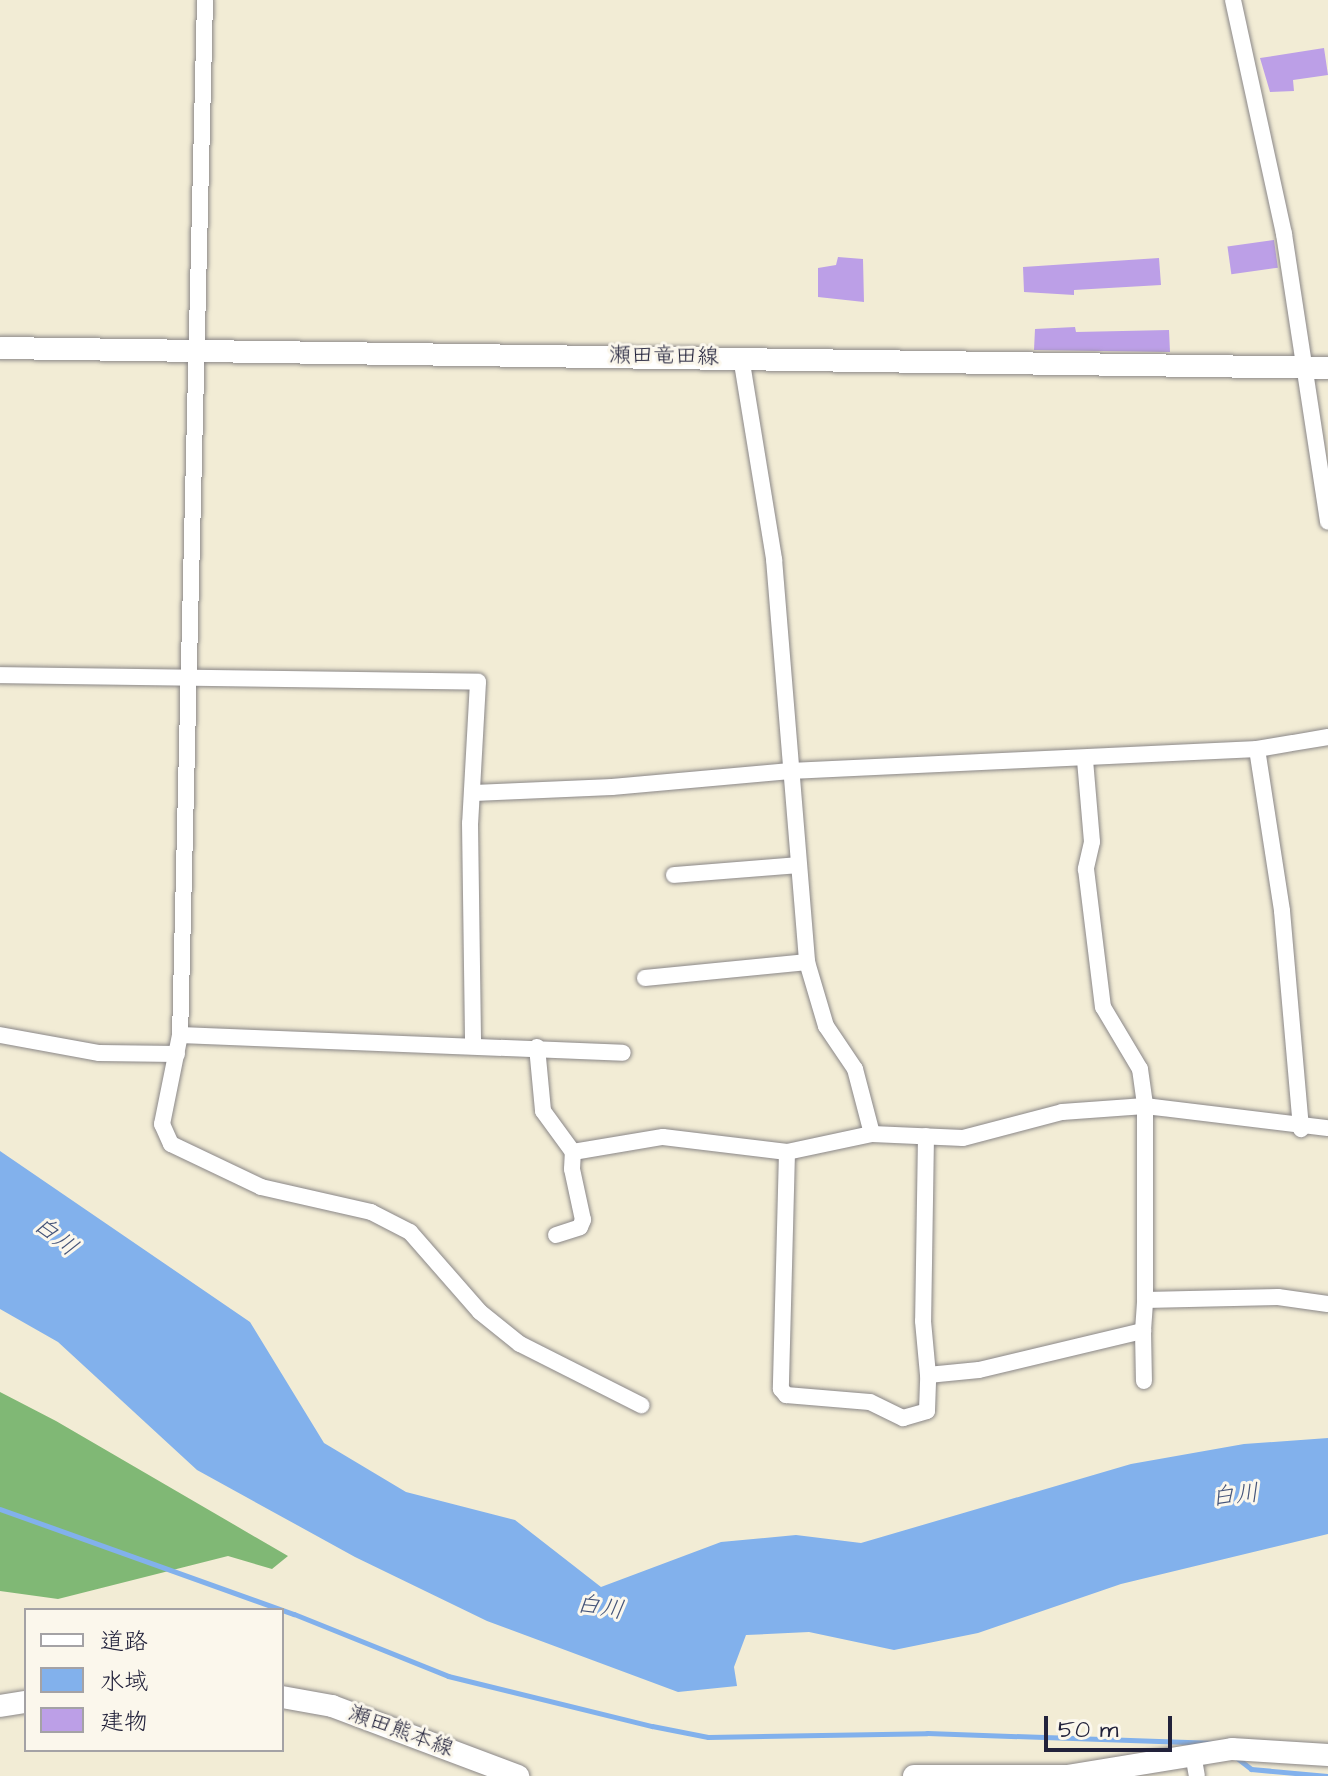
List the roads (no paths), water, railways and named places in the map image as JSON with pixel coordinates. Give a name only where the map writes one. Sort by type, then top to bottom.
[{"type":"main road","name":"瀬田竜田線","points":[[0,348],[1317,368]]},
{"type":"main road","name":"瀬田熊本線","points":[[284,1697],[332,1706],[518,1776]]},
{"type":"main road","points":[[0,1706],[24,1702]]},
{"type":"main road","points":[[914,1776],[1082,1775],[1195,1765],[1232,1749],[1328,1755]]},
{"type":"street","points":[[205,0],[180,1035],[162,1124],[171,1144],[261,1187],[371,1212],[410,1232],[480,1312],[520,1344],[641,1405]]},
{"type":"street","points":[[1233,0],[1317,368],[1328,522]]},
{"type":"street","points":[[741,357],[774,559],[807,962],[826,1026],[855,1069],[872,1134]]},
{"type":"street","points":[[0,675],[189,675],[478,682],[474,793],[473,1043]]},
{"type":"street","points":[[474,793],[612,787],[790,771],[1085,760],[1257,749],[1328,737]]},
{"type":"street","points":[[1257,749],[1282,911],[1301,1129]]},
{"type":"street","points":[[1085,760],[1092,842],[1086,869],[1103,1007],[1140,1069],[1145,1106],[1144,1381]]},
{"type":"street","points":[[674,875],[798,865]]},
{"type":"street","points":[[645,978],[807,962]]},
{"type":"street","points":[[0,1035],[99,1053],[177,1054]]},
{"type":"street","points":[[180,1035],[473,1043],[623,1053]]},
{"type":"street","points":[[537,1047],[543,1111],[573,1152],[583,1220],[580,1227],[556,1235]]},
{"type":"street","points":[[573,1152],[663,1137],[787,1152],[872,1134],[963,1138],[1062,1112],[1145,1106],[1202,1109],[1301,1129],[1328,1128]]},
{"type":"street","points":[[787,1152],[781,1389],[786,1395],[870,1402],[903,1418],[927,1411],[928,1375],[923,1321],[926,1136]]},
{"type":"street","points":[[1145,1300],[1278,1297],[1328,1304]]},
{"type":"street","points":[[928,1375],[979,1370],[1143,1331]]},
{"type":"water","name":"白川","points":[[0,1151],[250,1322],[324,1443],[406,1492],[515,1520],[601,1587],[721,1542],[796,1535],[861,1543],[1131,1464],[1244,1444],[1328,1438],[1328,1534],[1121,1584],[978,1633],[894,1650],[809,1632],[746,1635],[734,1667],[737,1686],[678,1692],[487,1621],[355,1557],[197,1470],[58,1342],[0,1309]]},
{"type":"waterway","points":[[0,1509],[277,1608]]},
{"type":"waterway","points":[[284,1610],[448,1676],[708,1737],[927,1733],[1216,1743]]},
{"type":"waterway","points":[[1237,1758],[1251,1769],[1328,1776]]}]
